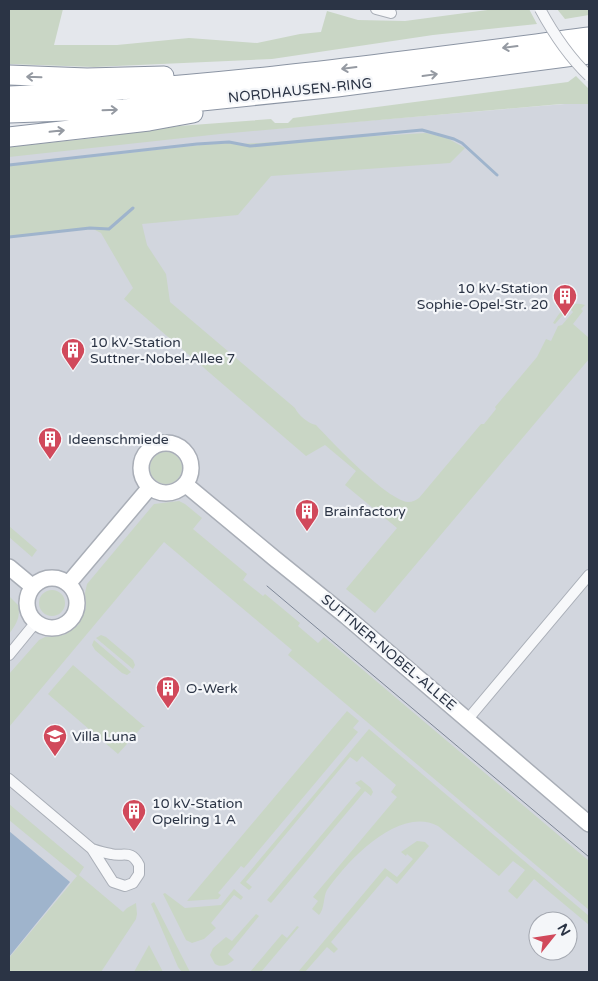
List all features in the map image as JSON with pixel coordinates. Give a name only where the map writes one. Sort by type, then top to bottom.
[{"type":"highway","name":"NORDHAUSEN-RING","points":[[9,96],[139,90],[293,74],[589,37]]},
{"type":"highway","name":"NORDHAUSEN-RING","points":[[9,114],[124,109],[337,87],[589,54]]},
{"type":"highway","points":[[9,75],[87,78],[293,74]]},
{"type":"highway","points":[[9,137],[149,121],[337,87]]},
{"type":"street","points":[[376,9],[391,13]]},
{"type":"street","points":[[540,9],[553,32],[589,76]]},
{"type":"street","points":[[164,443],[177,446],[187,454],[191,466],[186,484],[180,489],[168,493],[150,487],[142,476],[142,463],[147,452],[158,444],[164,443]]},
{"type":"street","name":"SUTTNER-NOBEL-ALLEE","points":[[186,484],[468,719],[589,824]]},
{"type":"street","points":[[68,584],[150,487]]},
{"type":"street","points":[[9,567],[33,587]]},
{"type":"street","points":[[468,719],[589,575]]},
{"type":"street","points":[[46,579],[62,580],[68,584],[76,597],[77,605],[71,619],[65,624],[50,628],[36,622],[31,617],[27,605],[27,599],[33,587],[46,579]]},
{"type":"street","points":[[9,655],[36,622]]},
{"type":"street","points":[[9,779],[92,849],[108,871],[110,880],[120,886],[130,885],[138,878],[140,868],[135,858],[126,854],[117,855],[92,849]]},
{"type":"shaded area","points":[[589,102],[589,972],[9,972],[9,155],[139,140]]},
{"type":"green space","points":[[9,9],[63,9],[54,45],[117,45],[189,38],[257,43],[300,34],[321,32],[327,11],[358,20],[405,21],[495,9],[529,9],[537,24],[433,35],[272,59],[94,67],[9,64]]},
{"type":"green space","points":[[557,9],[589,9],[589,15],[565,19]]},
{"type":"green space","points":[[576,76],[589,89],[589,104],[561,104],[220,134],[9,157],[9,147],[179,126],[271,119],[275,123],[288,123],[293,118],[568,82]]},
{"type":"green space","points":[[426,133],[447,138],[465,148],[450,163],[271,176],[238,215],[142,224],[147,245],[166,274],[170,302],[295,408],[304,419],[316,425],[387,492],[408,502],[419,498],[481,424],[484,424],[496,409],[495,407],[537,357],[546,339],[551,341],[558,326],[562,325],[573,312],[569,308],[555,324],[553,323],[562,310],[574,304],[585,305],[581,309],[583,311],[573,324],[589,338],[589,359],[375,613],[346,589],[397,528],[345,485],[356,471],[325,445],[306,456],[124,299],[133,288],[101,233],[91,228],[9,238],[9,166],[229,142],[240,144]]},
{"type":"green space","points":[[166,452],[172,453],[177,457],[181,462],[181,474],[177,479],[172,483],[166,484],[160,483],[155,479],[151,474],[150,468],[151,462],[155,457],[160,453]]},
{"type":"green space","points":[[179,501],[202,518],[193,529],[247,574],[243,580],[263,596],[265,594],[300,623],[298,626],[318,643],[324,637],[589,861],[589,910],[288,655],[292,650],[164,542],[9,727],[9,674],[39,640],[45,637],[64,635],[79,624],[86,608],[85,593],[87,584],[154,504]]},
{"type":"green space","points":[[9,526],[37,550],[32,557],[9,537]]},
{"type":"green space","points":[[52,590],[61,594],[65,603],[61,612],[52,616],[43,612],[39,603],[43,594]]},
{"type":"green space","points":[[9,596],[18,605],[19,613],[16,624],[9,634]]},
{"type":"green space","points":[[101,635],[106,637],[133,660],[135,665],[133,669],[96,638]]},
{"type":"green space","points":[[94,640],[131,672],[127,675],[122,673],[95,650],[92,645]]},
{"type":"green space","points":[[73,665],[145,727],[142,727],[118,754],[48,694]]},
{"type":"green space","points":[[347,711],[359,721],[353,728],[358,732],[244,868],[241,866],[218,893],[221,895],[218,899],[187,901]]},
{"type":"green space","points":[[369,729],[589,916],[589,925],[578,916],[578,911],[572,911],[534,879],[517,899],[508,891],[525,870],[513,861],[499,876],[438,826],[423,822],[407,823],[391,829],[361,851],[327,890],[319,915],[312,909],[318,901],[313,897],[397,797],[391,792],[396,785],[362,756],[357,762],[350,757],[246,882],[252,887],[249,890],[240,883]]},
{"type":"green space","points":[[361,780],[371,788],[373,792],[371,796],[365,791],[271,903],[267,900],[361,788],[355,783]]},
{"type":"green space","points":[[9,804],[84,867],[79,875],[123,912],[136,903],[136,919],[101,972],[9,972],[9,958],[77,876],[9,820]]},
{"type":"green space","points":[[417,841],[425,842],[429,846],[397,884],[387,876],[331,942],[338,949],[334,953],[327,947],[305,972],[298,972],[385,868],[397,877],[413,859],[401,852]]},
{"type":"green space","points":[[234,889],[243,897],[241,900],[234,895],[211,923],[216,928],[204,939],[192,943],[186,940],[163,894],[165,893],[185,908],[221,905]]},
{"type":"green space","points":[[154,902],[190,972],[182,972],[178,967],[151,904]]},
{"type":"green space","points":[[256,914],[259,916],[228,954],[234,960],[225,965],[215,964],[210,955],[213,948],[226,937],[232,941]]},
{"type":"green space","points":[[297,926],[299,927],[261,972],[250,972],[282,934],[287,938]]},
{"type":"green space","points":[[149,945],[163,972],[152,972],[149,970],[147,972],[134,972]]},
{"type":"water","points":[[9,831],[70,882],[9,957]]},
{"type":"waterway","points":[[9,165],[197,144],[229,142],[250,146],[422,130],[462,143],[497,175]]},
{"type":"waterway","points":[[9,237],[90,228],[109,229],[133,208]]},
{"type":"tram line","points":[[267,586],[589,857]]},
{"type":"place","name":"10 kV-Station Sophie-Opel-Str. 20","points":[[565,317]]},
{"type":"place","name":"10 kV-Station Suttner-Nobel-Allee 7","points":[[73,371]]},
{"type":"place","name":"Ideenschmiede","points":[[50,460]]},
{"type":"place","name":"Brainfactory","points":[[307,532]]},
{"type":"place","name":"O-Werk","points":[[168,709]]},
{"type":"place","name":"Villa Luna","points":[[55,757]]},
{"type":"place","name":"10 kV-Station Opelring 1 A","points":[[134,832]]}]
